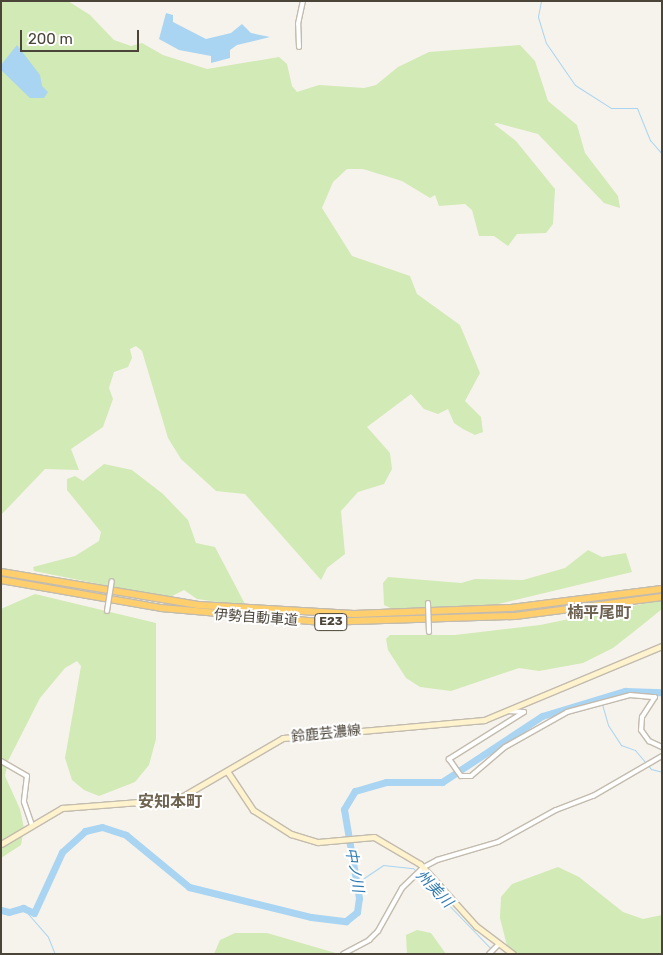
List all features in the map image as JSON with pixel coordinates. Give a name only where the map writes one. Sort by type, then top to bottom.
[{"type":"highway","name":"伊勢自動車道","points":[[1,572],[198,605],[354,614],[511,608],[662,589]]},
{"type":"highway","name":"伊勢自動車道","points":[[1,580],[161,608],[322,622],[515,616],[662,596]]},
{"type":"main road","name":"鈴鹿芸濃線","points":[[1,844],[67,807],[178,799],[283,738],[484,720],[662,646]]},
{"type":"main road","points":[[226,771],[253,810],[291,834],[310,842],[338,840],[356,836],[374,837],[422,869],[466,916],[493,950],[513,954]]},
{"type":"street","points":[[299,47],[298,24],[303,1]]},
{"type":"street","points":[[107,611],[112,581]]},
{"type":"street","points":[[428,603],[429,632]]},
{"type":"street","points":[[508,711],[524,712],[453,756],[451,763],[461,776],[471,776],[505,747],[537,727],[567,712],[630,695],[655,697],[642,717],[641,730],[649,741],[662,747]]},
{"type":"street","points":[[343,954],[374,936],[402,888],[422,869],[437,860],[500,842],[662,756]]},
{"type":"street","points":[[1,760],[27,776],[24,802],[32,825]]},
{"type":"green space","points":[[1,1],[68,1],[90,15],[114,40],[131,46],[142,43],[163,55],[207,69],[279,57],[287,64],[292,86],[297,92],[319,85],[364,88],[376,85],[398,67],[429,52],[520,45],[535,61],[548,101],[577,125],[585,153],[618,196],[620,208],[604,203],[538,134],[497,123],[494,124],[516,141],[555,189],[553,224],[546,233],[517,234],[508,246],[494,236],[479,236],[472,210],[465,204],[439,206],[435,195],[430,198],[402,181],[363,169],[347,169],[333,182],[322,208],[352,256],[410,276],[417,294],[460,325],[480,373],[465,401],[481,417],[483,432],[475,435],[463,429],[454,423],[448,409],[438,414],[424,409],[411,394],[367,427],[390,453],[392,469],[384,484],[358,492],[341,511],[345,554],[327,568],[321,580],[245,494],[216,491],[181,459],[168,438],[142,351],[136,346],[130,349],[132,358],[128,367],[114,372],[109,388],[113,399],[103,427],[71,449],[79,470],[45,469],[1,515]]},
{"type":"green space","points":[[104,464],[132,470],[163,494],[188,520],[196,543],[215,547],[246,606],[197,599],[184,590],[168,598],[34,571],[33,567],[75,556],[99,541],[101,532],[67,490],[67,479],[75,476],[83,481]]},
{"type":"green space","points":[[588,550],[602,557],[626,553],[632,572],[494,605],[397,611],[384,605],[383,583],[388,577],[461,583],[475,579],[523,580],[565,568]]},
{"type":"green space","points":[[35,594],[156,623],[156,739],[149,765],[135,782],[99,796],[84,790],[72,780],[65,758],[81,666],[77,661],[65,668],[40,698],[8,761],[5,776],[20,809],[24,828],[21,845],[1,858],[1,609]]},
{"type":"green space","points":[[662,600],[662,609],[641,626],[613,648],[583,663],[539,671],[519,668],[451,691],[420,687],[406,678],[388,650],[386,639],[390,635],[455,635],[540,625]]},
{"type":"green space","points":[[558,867],[579,877],[623,912],[643,919],[662,915],[662,954],[509,954],[500,918],[501,897],[512,884]]},
{"type":"green space","points":[[417,930],[431,933],[446,954],[407,954],[406,935]]},
{"type":"green space","points":[[235,933],[267,933],[339,954],[214,954],[220,940]]},
{"type":"water","points":[[166,13],[173,15],[173,22],[206,39],[231,33],[242,24],[251,33],[270,37],[237,45],[230,50],[230,58],[211,63],[211,56],[179,50],[159,39]]},
{"type":"water","points":[[17,45],[40,75],[42,86],[48,92],[44,98],[30,98],[1,70],[1,65]]},
{"type":"waterway","points":[[541,1],[538,17],[546,43],[575,85],[611,108],[637,108],[650,140],[662,154]]},
{"type":"waterway","name":"中ノ川","points":[[1,910],[9,912],[23,908],[34,913],[62,852],[85,831],[102,827],[126,835],[189,887],[311,917],[346,921],[357,912],[359,898],[344,809],[355,791],[386,782],[442,782],[542,716],[625,691],[662,692]]},
{"type":"waterway","points":[[602,704],[608,725],[621,745],[635,750],[651,769],[662,772]]},
{"type":"waterway","name":"州美川","points":[[358,882],[383,865],[413,868],[496,954]]},
{"type":"waterway","points":[[23,908],[48,937],[55,954]]},
{"type":"district","name":"楠平尾町","points":[[599,613]]},
{"type":"district","name":"安知本町","points":[[170,802]]}]
